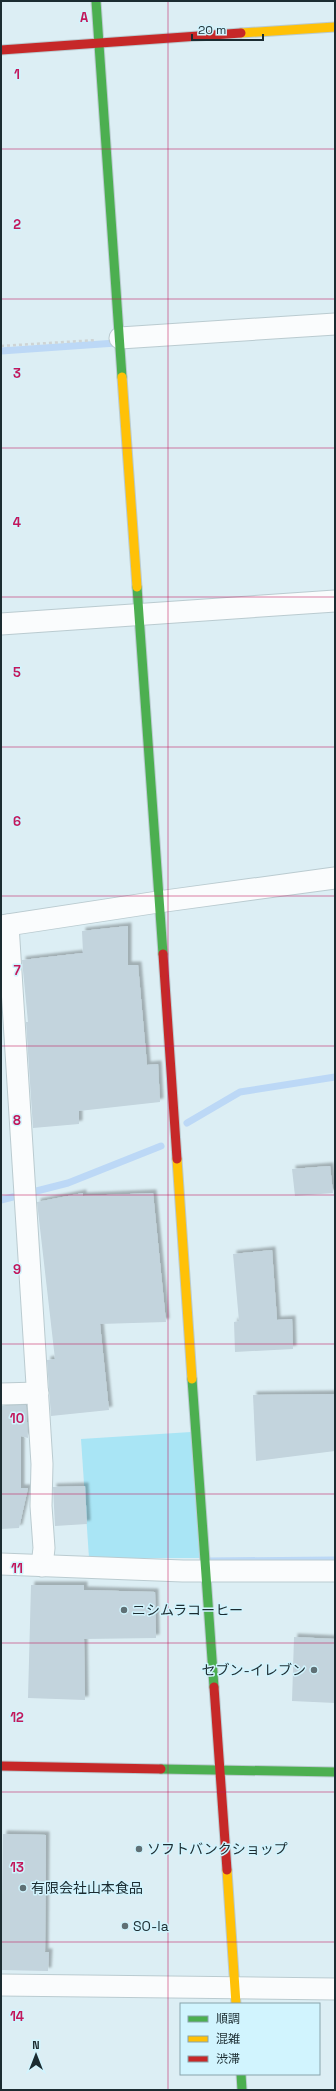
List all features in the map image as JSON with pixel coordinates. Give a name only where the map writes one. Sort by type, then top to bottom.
[{"type":"street","points":[[96,1],[205,1570],[221,1770],[235,1996]]},
{"type":"street","points":[[1,50],[335,27]]},
{"type":"street","points":[[120,338],[335,324]]},
{"type":"street","points":[[1,624],[335,601]]},
{"type":"street","points":[[42,1566],[44,1548],[41,1506],[42,1464],[38,1393],[10,1095],[5,925],[335,878]]},
{"type":"street","points":[[1,1394],[38,1393]]},
{"type":"street","points":[[1,1564],[205,1570],[335,1570]]},
{"type":"street","points":[[1,1766],[335,1772]]},
{"type":"street","points":[[1,1985],[235,1996],[335,1989]]},
{"type":"street","points":[[241,2075],[242,2090]]},
{"type":"path","points":[[1,346],[120,338]]},
{"type":"shaded area","points":[[191,1432],[201,1558],[89,1558],[81,1439]]},
{"type":"building","points":[[128,926],[128,965],[138,965],[147,1065],[158,1064],[160,1102],[79,1111],[79,1124],[33,1128],[26,1022],[28,1022],[22,960],[83,953],[82,931]]},
{"type":"building","points":[[330,1166],[333,1193],[295,1196],[292,1169]]},
{"type":"building","points":[[83,1193],[83,1196],[153,1193],[166,1322],[100,1324],[109,1410],[51,1416],[47,1360],[55,1359],[37,1202]]},
{"type":"building","points":[[272,1250],[277,1320],[292,1319],[293,1349],[235,1352],[234,1322],[239,1321],[233,1254]]},
{"type":"building","points":[[335,1394],[335,1451],[256,1461],[253,1395]]},
{"type":"building","points":[[26,1405],[28,1438],[21,1436],[21,1488],[28,1488],[19,1528],[1,1529],[1,1406]]},
{"type":"building","points":[[85,1486],[87,1524],[55,1526],[53,1487]]},
{"type":"building","points":[[31,1585],[84,1585],[84,1590],[155,1592],[156,1638],[84,1639],[85,1700],[28,1698]]},
{"type":"building","name":"セブン-イレブン","points":[[294,1637],[335,1639],[335,1703],[292,1701]]},
{"type":"building","points":[[3,1834],[46,1835],[45,1952],[49,1952],[48,1971],[1,1970]]},
{"type":"waterway","points":[[1,351],[116,343]]},
{"type":"waterway","points":[[187,1123],[240,1092],[335,1077]]},
{"type":"waterway","points":[[1,1200],[68,1183],[161,1146]]},
{"type":"waterway","points":[[207,1561],[335,1560]]},
{"type":"traffic: fast","points":[[96,1],[122,377]]},
{"type":"traffic: fast","points":[[137,587],[163,954]]},
{"type":"traffic: fast","points":[[192,1379],[214,1687]]},
{"type":"traffic: fast","points":[[161,1769],[335,1772]]},
{"type":"traffic: fast","points":[[241,2075],[242,2090]]},
{"type":"traffic: slow","points":[[241,33],[335,27]]},
{"type":"traffic: slow","points":[[122,377],[137,587]]},
{"type":"traffic: slow","points":[[177,1159],[192,1379]]},
{"type":"traffic: slow","points":[[227,1870],[236,2003]]},
{"type":"traffic: jam","points":[[1,50],[241,33]]},
{"type":"traffic: jam","points":[[163,954],[177,1159]]},
{"type":"traffic: jam","points":[[214,1687],[227,1870]]},
{"type":"traffic: jam","points":[[1,1766],[161,1769]]},
{"type":"place","name":"ニシムラコーヒー","points":[[124,1610]]},
{"type":"place","name":"セブン-イレブン","points":[[314,1670]]},
{"type":"place","name":"ソフトバンクショップ","points":[[139,1849]]},
{"type":"place","name":"有限会社山本食品","points":[[23,1888]]},
{"type":"place","name":"SO-la","points":[[125,1926]]}]
